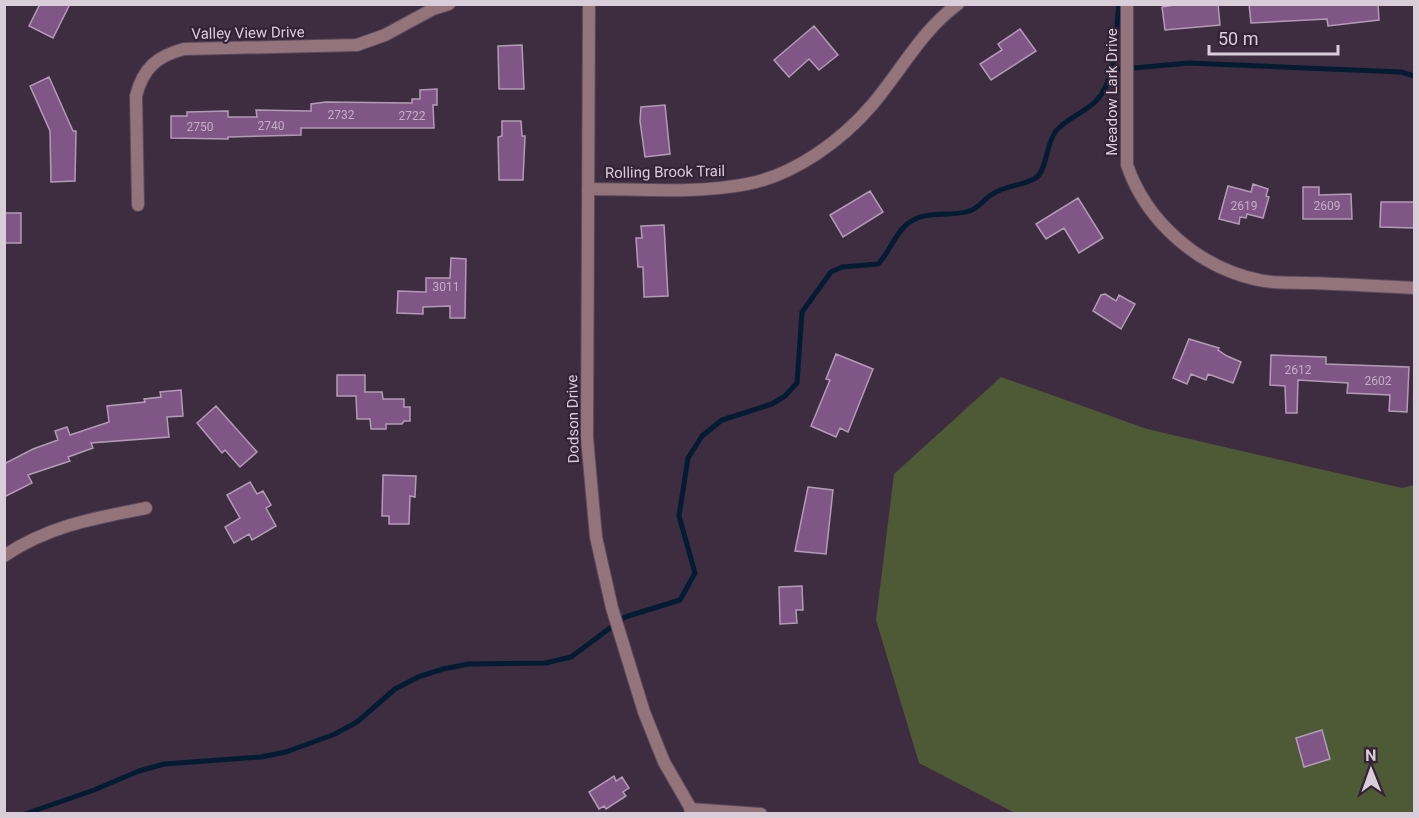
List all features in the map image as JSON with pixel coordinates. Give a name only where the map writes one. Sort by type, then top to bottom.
[{"type":"street","name":"Valley View Drive","points":[[138,205],[136,96],[140,80],[150,64],[165,54],[184,49],[357,45],[385,35],[433,9],[449,4]]},
{"type":"street","name":"Dodson Drive","points":[[589,4],[587,438],[596,537],[612,609],[644,712],[664,762],[692,811]]},
{"type":"street","name":"Rolling Brook Trail","points":[[588,189],[694,189],[748,184],[816,155],[852,126],[873,104],[926,33],[958,4]]},
{"type":"street","name":"Meadow Lark Drive","points":[[1127,4],[1127,165],[1134,184],[1149,209],[1184,246],[1220,268],[1260,280],[1414,288]]},
{"type":"street","points":[[4,556],[27,541],[72,523],[146,508]]},
{"type":"street","points":[[692,811],[761,813]]},
{"type":"green space","points":[[1001,377],[1147,429],[1402,488],[1414,485],[1414,813],[1015,813],[919,763],[876,620],[894,474]]},
{"type":"building","points":[[40,4],[70,4],[53,38],[29,26]]},
{"type":"building","points":[[1179,4],[1218,4],[1220,25],[1165,30],[1162,7]]},
{"type":"building","points":[[1249,4],[1378,4],[1379,20],[1328,26],[1327,19],[1251,23]]},
{"type":"building","points":[[814,26],[838,55],[819,70],[809,59],[789,77],[774,60]]},
{"type":"building","points":[[1020,29],[1036,51],[991,80],[980,64],[1002,50],[998,44]]},
{"type":"building","points":[[522,45],[524,89],[499,89],[498,46]]},
{"type":"building","points":[[49,77],[73,131],[76,131],[75,181],[51,182],[50,131],[30,86]]},
{"type":"building","points":[[437,89],[437,105],[433,105],[434,128],[301,128],[301,135],[228,137],[228,139],[171,138],[171,116],[187,116],[187,112],[228,111],[228,117],[257,117],[256,110],[311,111],[311,104],[326,102],[412,103],[412,99],[420,99],[420,90]]},
{"type":"building","points":[[665,105],[670,154],[645,157],[640,121],[641,107]]},
{"type":"building","points":[[502,121],[521,121],[522,136],[525,136],[523,180],[499,180],[498,137],[502,136]]},
{"type":"building","points":[[1253,184],[1268,189],[1266,196],[1269,197],[1263,218],[1247,214],[1246,218],[1240,217],[1239,224],[1219,219],[1228,186],[1251,192]]},
{"type":"building","points":[[1303,187],[1319,187],[1319,195],[1351,194],[1352,219],[1303,219]]},
{"type":"building","points":[[870,191],[883,212],[843,237],[830,215]]},
{"type":"building","points":[[1078,198],[1103,238],[1079,253],[1064,228],[1046,239],[1036,224]]},
{"type":"building","points":[[1381,202],[1414,202],[1414,228],[1380,227]]},
{"type":"building","points":[[4,213],[21,213],[21,243],[4,243]]},
{"type":"building","points":[[664,225],[668,296],[644,297],[643,267],[638,267],[636,238],[642,238],[641,226]]},
{"type":"building","points":[[451,258],[466,259],[465,318],[450,318],[450,306],[423,307],[423,314],[397,313],[398,291],[426,292],[426,278],[450,278]]},
{"type":"building","points":[[1105,294],[1116,301],[1119,295],[1135,304],[1121,329],[1093,311],[1101,295]]},
{"type":"building","points":[[1189,339],[1219,348],[1218,350],[1227,356],[1241,362],[1233,383],[1208,374],[1206,380],[1191,374],[1187,384],[1173,378]]},
{"type":"building","points":[[836,354],[873,369],[848,432],[840,428],[836,437],[811,426],[830,380],[826,379]]},
{"type":"building","points":[[1271,355],[1326,357],[1326,364],[1409,367],[1407,412],[1389,411],[1390,395],[1347,393],[1348,383],[1298,380],[1297,413],[1286,413],[1285,386],[1270,385]]},
{"type":"building","points":[[337,375],[365,375],[365,392],[382,392],[383,399],[404,399],[404,407],[410,407],[410,421],[404,421],[402,424],[386,424],[386,429],[371,429],[370,419],[357,419],[356,396],[337,396]]},
{"type":"building","points":[[181,390],[183,416],[167,417],[169,437],[91,443],[93,448],[68,457],[70,461],[28,475],[32,483],[4,497],[4,464],[33,449],[58,440],[55,431],[67,427],[70,435],[109,422],[107,406],[145,402],[144,399],[161,397],[160,392]]},
{"type":"building","points":[[216,406],[257,452],[240,467],[225,450],[222,453],[197,423]]},
{"type":"building","points":[[383,475],[416,476],[415,497],[410,496],[409,524],[389,524],[389,516],[382,516]]},
{"type":"building","points":[[250,482],[257,494],[263,491],[271,505],[266,508],[276,526],[252,540],[249,534],[234,543],[225,527],[240,518],[227,495]]},
{"type":"building","points":[[808,487],[833,490],[826,554],[795,551]]},
{"type":"building","points":[[802,586],[803,610],[796,610],[797,623],[780,624],[779,587]]},
{"type":"building","points":[[1322,730],[1330,759],[1304,767],[1296,738]]},
{"type":"building","points":[[614,776],[616,781],[622,777],[629,788],[623,792],[626,796],[606,809],[604,806],[599,809],[589,792]]},
{"type":"waterway","points":[[25,814],[94,790],[139,771],[164,764],[261,757],[286,752],[335,734],[357,722],[395,689],[418,677],[468,664],[546,663],[571,657],[625,617],[680,600],[695,573],[679,516],[688,458],[702,436],[722,420],[772,404],[785,396],[797,383],[802,312],[831,272],[842,267],[878,264],[895,238],[914,219],[972,210],[996,192],[1037,177],[1043,168],[1050,142],[1056,131],[1096,101],[1103,92],[1112,69],[1119,4]]},
{"type":"waterway","points":[[1111,70],[1189,63],[1401,72],[1414,76]]}]
